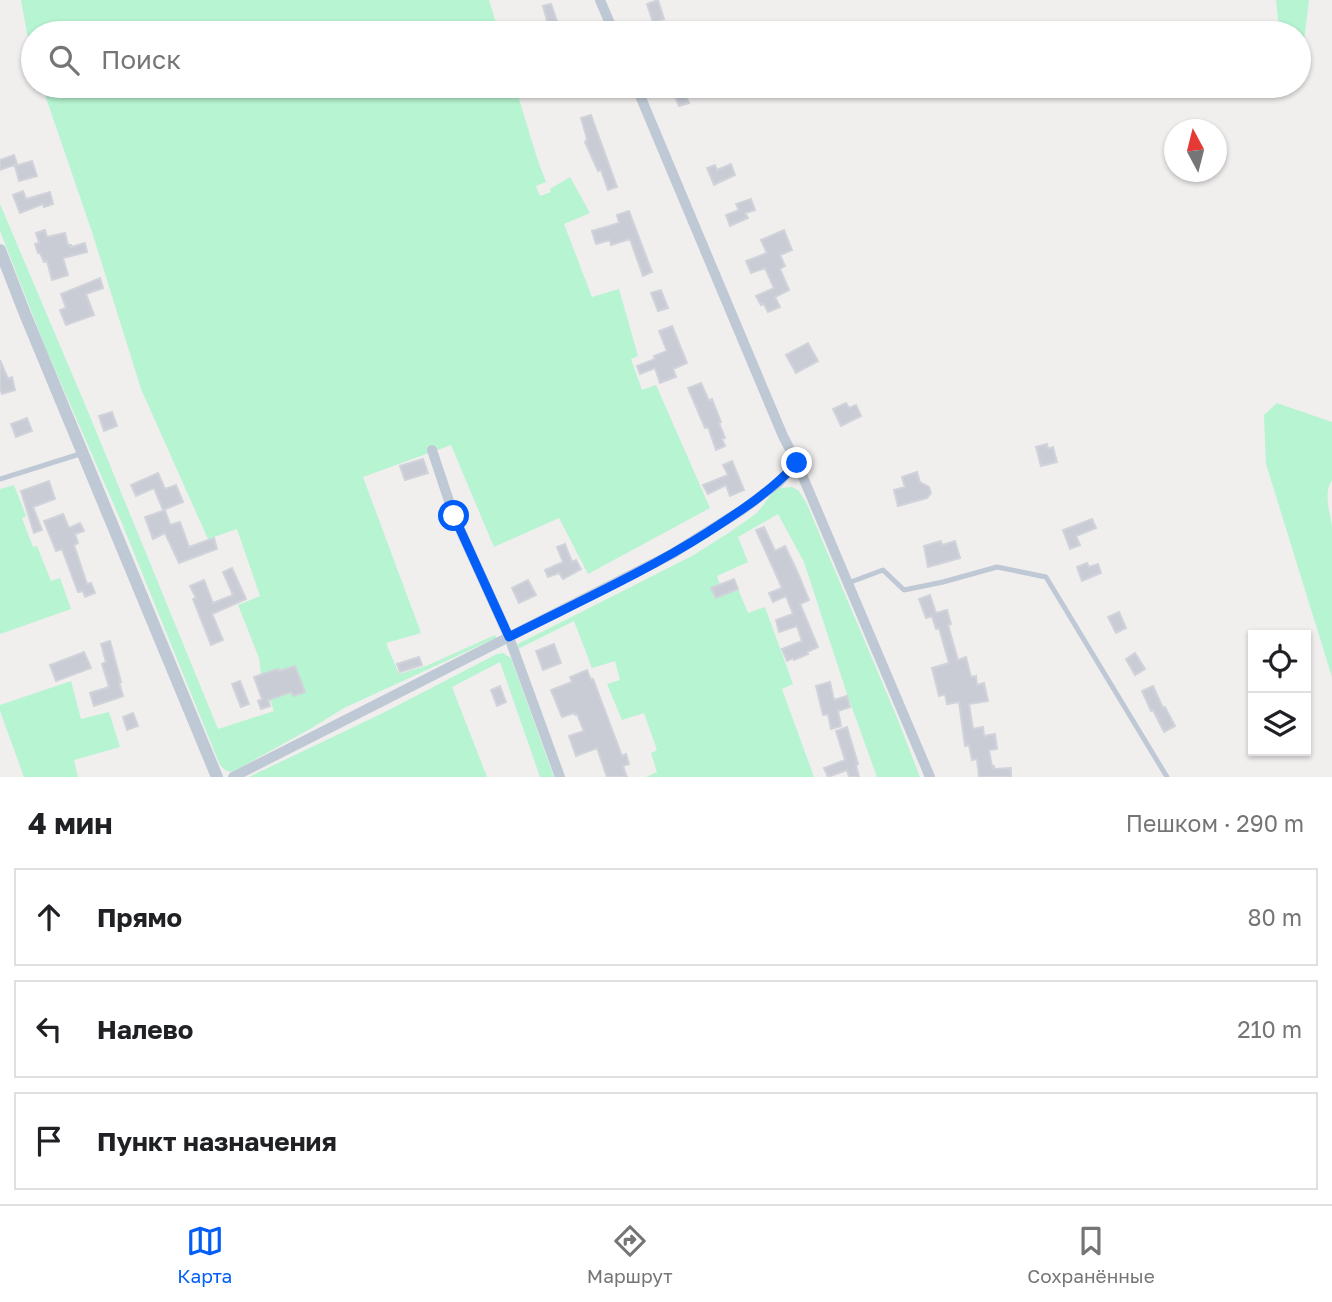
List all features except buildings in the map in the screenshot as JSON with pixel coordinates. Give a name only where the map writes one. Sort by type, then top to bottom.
[{"type":"street","points":[[600,0],[609,21]]},
{"type":"street","points":[[641,98],[930,777]]},
{"type":"street","points":[[0,250],[217,777]]},
{"type":"street","points":[[432,450],[454,516],[509,637],[560,777]]},
{"type":"street","points":[[233,777],[672,554],[742,510],[778,483],[797,463]]},
{"type":"lane","points":[[0,479],[83,453]]},
{"type":"lane","points":[[848,583],[883,570],[904,590],[997,567],[1046,577],[1167,777]]},
{"type":"green space","points":[[21,0],[489,0],[495,21],[25,21]]},
{"type":"green space","points":[[1276,0],[1309,0],[1306,21],[1278,21]]},
{"type":"green space","points":[[46,98],[519,98],[546,182],[536,186],[540,196],[551,192],[550,189],[570,177],[590,213],[564,224],[592,297],[619,289],[638,356],[631,359],[642,390],[656,385],[710,508],[588,574],[559,518],[494,547],[451,445],[363,477],[421,633],[386,643],[399,674],[426,666],[495,635],[496,638],[344,708],[236,770],[225,770],[220,765],[121,521],[46,349],[0,231],[0,204],[218,729],[274,711],[261,674],[259,658],[238,605],[260,596],[237,529],[208,539],[141,389]]},
{"type":"green space","points":[[1277,403],[1332,422],[1332,480],[1328,497],[1332,526],[1332,677],[1266,464],[1264,415]]},
{"type":"green space","points":[[14,485],[26,516],[22,518],[33,547],[37,546],[51,581],[60,578],[71,609],[0,634],[0,489]]},
{"type":"green space","points":[[792,487],[798,490],[806,502],[920,777],[877,777],[804,562],[778,514],[738,537],[748,562],[717,576],[720,585],[711,589],[716,598],[738,589],[748,613],[765,607],[793,684],[782,689],[814,777],[646,777],[657,772],[651,753],[657,750],[644,713],[622,720],[607,684],[620,680],[615,661],[592,668],[574,621],[518,649],[518,644],[692,556],[757,513],[774,491]]},
{"type":"green space","points":[[503,653],[511,658],[554,777],[540,777],[500,662],[452,687],[487,777],[249,777],[383,713],[497,654]]},
{"type":"green space","points":[[71,681],[81,719],[109,712],[120,747],[74,760],[78,777],[24,777],[0,705]]},
{"type":"route","points":[[454,516],[509,637],[672,554],[742,510],[778,483],[797,463]]}]
